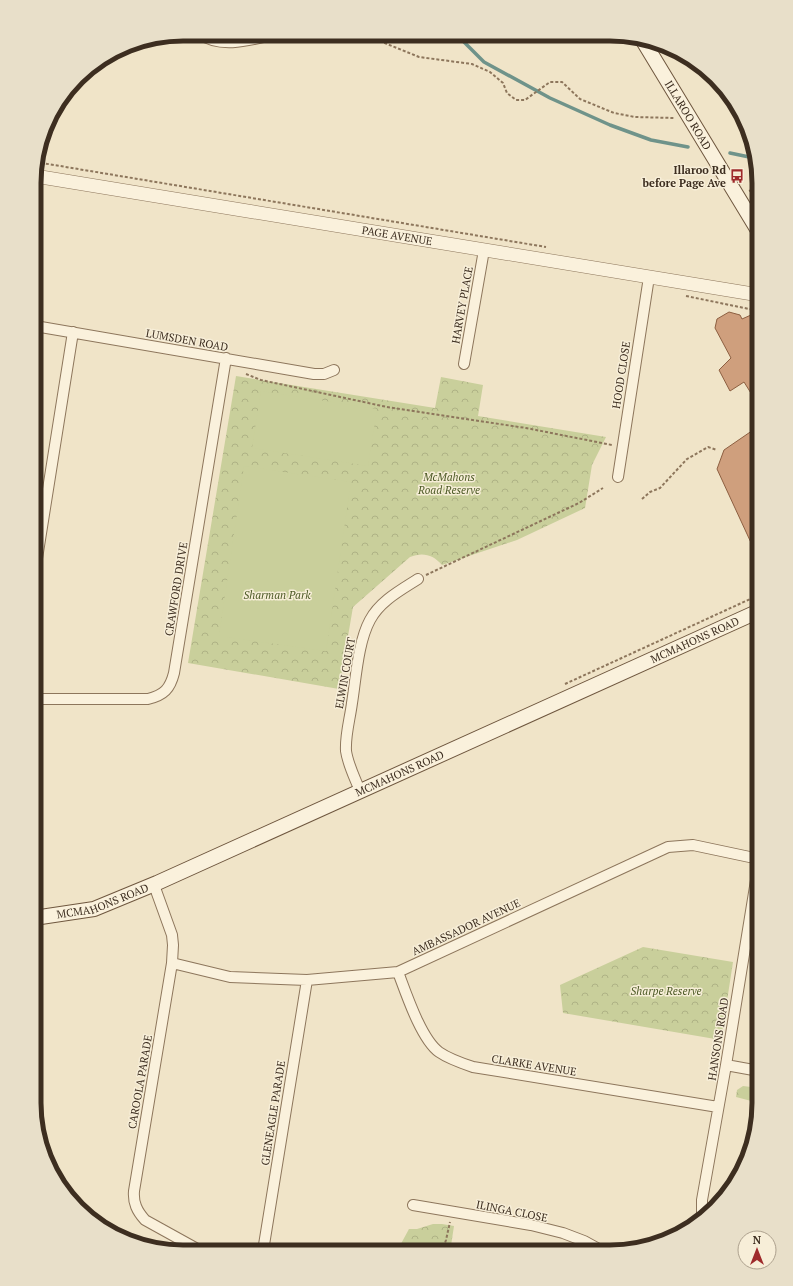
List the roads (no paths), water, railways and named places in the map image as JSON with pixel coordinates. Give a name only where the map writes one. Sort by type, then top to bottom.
[{"type":"main road","name":"ILLAROO ROAD","points":[[646,46],[752,220]]},
{"type":"main road","name":"MCMAHONS ROAD","points":[[41,917],[94,909],[154,885],[752,614]]},
{"type":"street","points":[[221,41],[246,41]]},
{"type":"street","name":"PAGE AVENUE","points":[[41,177],[752,294]]},
{"type":"street","name":"HARVEY PLACE","points":[[464,364],[484,250]]},
{"type":"street","name":"HOOD CLOSE","points":[[618,477],[649,277]]},
{"type":"street","name":"LUMSDEN ROAD","points":[[41,327],[314,374],[324,374],[334,370]]},
{"type":"street","points":[[41,533],[73,332]]},
{"type":"street","name":"CRAWFORD DRIVE","points":[[41,699],[148,699],[157,697],[165,691],[171,683],[174,673],[228,359]]},
{"type":"street","name":"ELWIN COURT","points":[[360,791],[348,761],[346,742],[364,634],[370,620],[378,609],[391,597],[418,579]]},
{"type":"street","name":"AMBASSADOR AVENUE","points":[[172,963],[230,978],[307,980],[398,972],[668,847],[693,845],[752,858]]},
{"type":"street","name":"CAROOLA PARADE","points":[[154,885],[172,935],[172,963],[134,1190],[134,1199],[138,1212],[145,1220],[190,1245]]},
{"type":"street","name":"HANSONS ROAD","points":[[702,1212],[702,1200],[726,1066],[752,904]]},
{"type":"street","name":"CLARKE AVENUE","points":[[398,972],[423,1032],[438,1051],[450,1058],[473,1067],[718,1107]]},
{"type":"street","name":"GLENEAGLE PARADE","points":[[264,1245],[307,980]]},
{"type":"street","points":[[726,1066],[752,1070]]},
{"type":"street","name":"ILINGA CLOSE","points":[[413,1205],[531,1225],[557,1231],[591,1245]]},
{"type":"waterway","points":[[463,41],[484,62],[550,98],[610,125],[651,140],[688,147]]},
{"type":"waterway","points":[[730,153],[749,157]]},
{"type":"place","name":"Illaroo Rd before Page Ave","points":[[737,176]]},
{"type":"park label","name":"McMahons Road Reserve","points":[[449,483]]},
{"type":"park label","name":"Sharman Park","points":[[277,595]]},
{"type":"park label","name":"Sharpe Reserve","points":[[666,991]]}]
